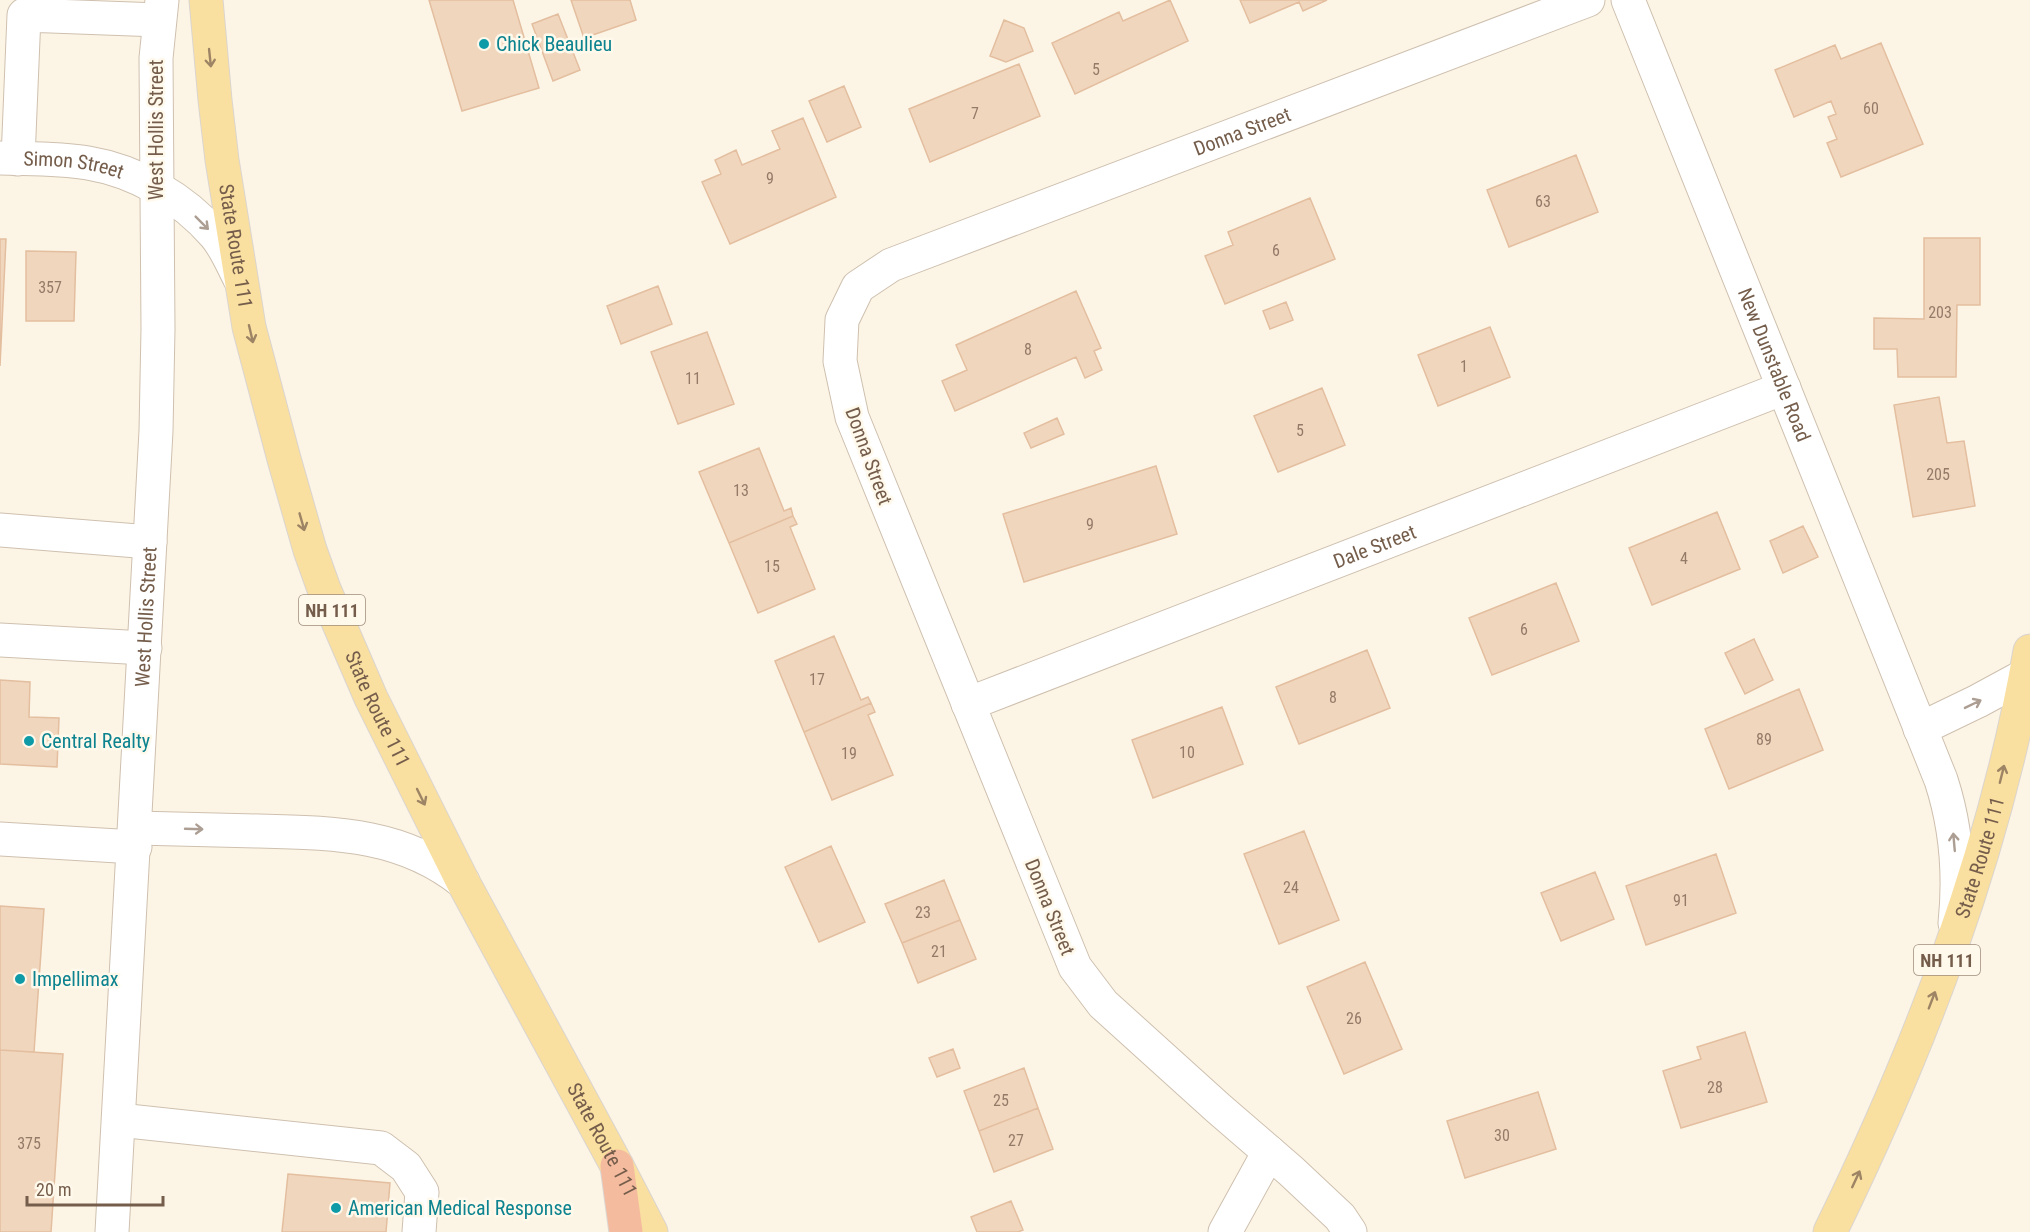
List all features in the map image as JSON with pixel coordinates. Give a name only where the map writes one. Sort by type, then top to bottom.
[{"type":"highway","points":[[617,1166],[626,1232]]},
{"type":"main road","name":"State Route 111","points":[[206,0],[214,100],[240,281],[249,327],[273,421],[324,589],[371,698],[463,882],[651,1232]]},
{"type":"main road","name":"State Route 111","points":[[1830,1232],[1906,1068],[1954,942],[1994,808],[2028,663]]},
{"type":"street","name":"Donna Street","points":[[1350,1232],[1340,1217],[1103,1004],[1075,967],[852,417],[840,362],[842,320],[858,287],[891,265],[1588,0]]},
{"type":"street","name":"New Dunstable Road","points":[[1628,0],[1941,780],[1952,818],[1957,890],[1954,942]]},
{"type":"street","points":[[9,158],[24,15],[161,10]]},
{"type":"street","name":"West Hollis Street","points":[[112,1232],[145,648],[157,379],[156,58],[161,10]]},
{"type":"street","name":"Simon Street","points":[[9,158],[90,163],[156,187],[186,208],[215,236],[229,256],[240,281]]},
{"type":"street","name":"Dale Street","points":[[968,704],[1784,388]]},
{"type":"street","points":[[0,530],[150,542]]},
{"type":"street","points":[[0,640],[145,648]]},
{"type":"street","points":[[1920,729],[1978,702],[2028,663]]},
{"type":"street","points":[[0,839],[304,832],[369,839],[406,848],[436,862],[463,882]]},
{"type":"street","points":[[119,1120],[381,1148],[406,1167],[422,1192],[419,1232]]},
{"type":"street","points":[[1225,1232],[1269,1152]]},
{"type":"building","name":"Chick Beaulieu","points":[[429,0],[513,0],[539,88],[462,111]]},
{"type":"building","points":[[571,0],[630,0],[636,20],[584,38]]},
{"type":"building","points":[[1170,0],[1188,41],[1075,94],[1052,43],[1119,12],[1123,21]]},
{"type":"building","points":[[1240,0],[1327,0],[1303,11],[1299,2],[1250,23]]},
{"type":"building","points":[[558,14],[580,70],[553,81],[532,24]]},
{"type":"building","points":[[1004,20],[1024,28],[1033,51],[1006,62],[990,56]]},
{"type":"building","points":[[1881,43],[1923,144],[1841,177],[1827,143],[1837,139],[1828,117],[1836,114],[1831,101],[1794,117],[1775,70],[1835,45],[1841,59]]},
{"type":"building","points":[[1019,64],[1040,116],[930,162],[909,109]]},
{"type":"building","points":[[844,86],[861,127],[827,142],[809,101]]},
{"type":"building","points":[[803,118],[836,197],[730,244],[702,182],[721,174],[715,160],[736,150],[742,165],[780,149],[772,131]]},
{"type":"building","points":[[1576,155],[1598,212],[1509,247],[1487,190]]},
{"type":"building","points":[[1310,198],[1335,259],[1225,304],[1205,256],[1233,245],[1228,232]]},
{"type":"building","points":[[1924,238],[1980,238],[1980,305],[1957,305],[1956,377],[1898,377],[1897,349],[1874,349],[1874,318],[1924,319]]},
{"type":"building","points":[[0,239],[6,239],[0,366]]},
{"type":"building","points":[[26,251],[76,252],[74,321],[26,321]]},
{"type":"building","points":[[658,286],[672,324],[621,344],[607,306]]},
{"type":"building","points":[[1076,291],[1101,348],[1094,351],[1102,370],[1085,378],[1076,357],[955,411],[942,381],[967,370],[956,345]]},
{"type":"building","points":[[1286,302],[1293,320],[1270,329],[1263,311]]},
{"type":"building","points":[[1490,327],[1510,377],[1438,406],[1418,355]]},
{"type":"building","points":[[707,332],[734,404],[678,424],[651,352]]},
{"type":"building","points":[[1322,388],[1345,445],[1278,472],[1254,416]]},
{"type":"building","points":[[1939,397],[1947,443],[1964,441],[1975,506],[1913,517],[1894,405]]},
{"type":"building","points":[[1057,418],[1064,434],[1031,448],[1024,433]]},
{"type":"building","points":[[759,448],[784,511],[791,508],[793,516],[729,543],[699,472]]},
{"type":"building","points":[[1156,466],[1177,534],[1024,582],[1003,514]]},
{"type":"building","points":[[1717,512],[1740,569],[1652,605],[1629,548]]},
{"type":"building","points":[[793,516],[797,524],[790,527],[815,589],[758,613],[729,543]]},
{"type":"building","points":[[1803,526],[1818,557],[1783,573],[1770,541]]},
{"type":"building","points":[[1556,583],[1579,641],[1492,675],[1469,618]]},
{"type":"building","points":[[834,636],[861,700],[868,697],[871,703],[804,732],[775,661]]},
{"type":"building","points":[[1754,639],[1773,680],[1745,694],[1725,653]]},
{"type":"building","points":[[1367,650],[1390,708],[1299,744],[1276,687]]},
{"type":"building","name":"Central Realty","points":[[0,680],[30,682],[29,717],[59,718],[57,767],[0,764]]},
{"type":"building","points":[[1799,689],[1823,750],[1729,789],[1705,729]]},
{"type":"building","points":[[871,703],[875,712],[868,715],[893,775],[832,800],[804,732]]},
{"type":"building","points":[[1222,707],[1243,764],[1153,798],[1132,740]]},
{"type":"building","points":[[1304,831],[1339,920],[1279,944],[1244,854]]},
{"type":"building","points":[[831,846],[865,922],[819,942],[785,867]]},
{"type":"building","points":[[1716,854],[1736,913],[1646,945],[1626,886]]},
{"type":"building","points":[[1595,872],[1614,919],[1561,941],[1541,893]]},
{"type":"building","points":[[944,880],[960,920],[902,943],[885,904]]},
{"type":"building","name":"Impellimax","points":[[0,906],[44,909],[34,1052],[0,1050]]},
{"type":"building","points":[[960,920],[976,959],[918,983],[902,943]]},
{"type":"building","points":[[1365,962],[1402,1049],[1344,1074],[1307,987]]},
{"type":"building","points":[[1745,1032],[1767,1102],[1681,1128],[1663,1071],[1701,1059],[1697,1047]]},
{"type":"building","points":[[953,1049],[960,1068],[937,1077],[929,1058]]},
{"type":"building","points":[[0,1050],[63,1054],[51,1232],[0,1232]]},
{"type":"building","points":[[1024,1068],[1038,1108],[979,1131],[964,1091]]},
{"type":"building","points":[[1538,1092],[1556,1149],[1465,1178],[1447,1121]]},
{"type":"building","points":[[1038,1108],[1053,1149],[994,1172],[979,1131]]},
{"type":"building","name":"American Medical Response","points":[[288,1174],[390,1183],[386,1232],[282,1232]]},
{"type":"building","points":[[1011,1201],[1023,1230],[977,1232],[971,1217]]},
{"type":"place","name":"Chick Beaulieu","points":[[484,44]]},
{"type":"place","name":"Central Realty","points":[[29,741]]},
{"type":"place","name":"Impellimax","points":[[20,979]]},
{"type":"place","name":"American Medical Response","points":[[336,1208]]}]
